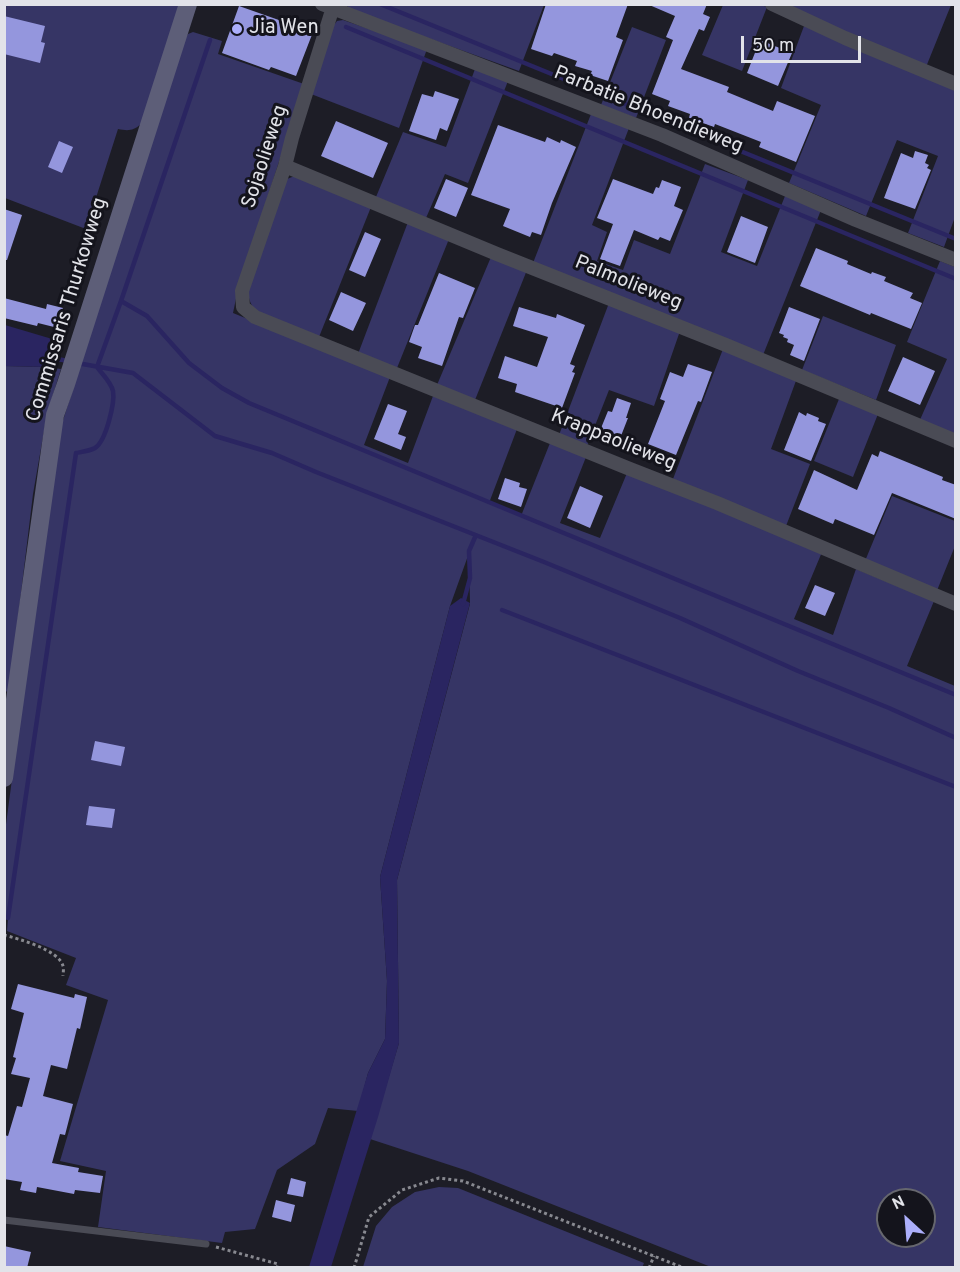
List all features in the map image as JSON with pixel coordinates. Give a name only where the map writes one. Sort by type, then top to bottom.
[{"type":"main road","name":"Commissaris Thurkowweg","points":[[4,778],[55,415],[188,4]]},
{"type":"street","points":[[772,4],[866,48],[956,84]]},
{"type":"street","name":"Sojaolieweg","points":[[255,317],[243,307],[242,291],[285,166],[330,6]]},
{"type":"street","name":"Parbatie Bhoendieweg","points":[[330,6],[662,135],[856,220],[956,260]]},
{"type":"street","name":"Palmolieweg","points":[[285,166],[497,254],[716,340],[956,441]]},
{"type":"street","name":"Krappaolieweg","points":[[255,317],[717,503],[956,604]]},
{"type":"lane","points":[[4,1220],[206,1244]]},
{"type":"path","points":[[4,935],[24,941],[54,955],[64,967],[63,976]]},
{"type":"path","points":[[354,1268],[369,1217],[402,1190],[439,1178],[463,1181],[684,1268]]},
{"type":"path","points":[[206,1244],[278,1264],[277,1268]]},
{"type":"path","points":[[649,1268],[654,1256]]},
{"type":"shaded area","points":[[4,5],[180,5],[141,124],[130,130],[118,129],[86,229],[5,198]]},
{"type":"shaded area","points":[[346,5],[544,5],[519,71],[353,11]]},
{"type":"shaded area","points":[[723,5],[767,7],[742,71],[702,55]]},
{"type":"shaded area","points":[[787,5],[951,5],[926,67],[848,36]]},
{"type":"shaded area","points":[[343,20],[427,49],[399,128],[311,94],[334,25],[337,21]]},
{"type":"shaded area","points":[[804,26],[955,89],[955,217],[944,247],[908,233],[938,156],[897,140],[866,216],[789,183],[821,105],[781,88]]},
{"type":"shaded area","points":[[632,27],[666,40],[636,118],[601,105]]},
{"type":"shaded area","points":[[193,32],[222,41],[218,54],[304,84],[238,289],[233,313],[390,377],[364,445],[408,463],[433,396],[517,429],[489,503],[521,516],[550,443],[586,457],[560,523],[600,538],[627,473],[822,552],[794,619],[833,635],[856,569],[934,601],[907,666],[955,686],[955,1267],[711,1267],[468,1171],[370,1139],[399,1043],[397,880],[470,604],[469,553],[450,606],[380,877],[387,981],[385,1039],[368,1073],[358,1111],[328,1108],[315,1144],[277,1170],[255,1229],[225,1232],[222,1243],[98,1227],[106,1171],[60,1161],[108,1000],[66,985],[76,958],[7,931],[5,832],[57,439],[185,39]]},
{"type":"shaded area","points":[[475,69],[508,81],[468,183],[445,174],[426,218],[376,197],[403,132],[446,147]]},
{"type":"shaded area","points":[[591,114],[629,128],[592,225],[607,232],[597,261],[623,270],[634,240],[670,254],[705,164],[748,180],[721,252],[757,266],[785,196],[821,210],[763,355],[533,263]]},
{"type":"shaded area","points":[[299,177],[371,207],[319,337],[256,311],[249,296],[248,286],[287,179]]},
{"type":"shaded area","points":[[408,222],[449,239],[397,368],[358,354]]},
{"type":"shaded area","points":[[491,257],[527,270],[475,400],[437,385]]},
{"type":"shaded area","points":[[940,261],[955,267],[955,437],[919,422],[947,359],[907,342]]},
{"type":"shaded area","points":[[609,303],[680,331],[654,406],[609,390],[587,446],[559,435]]},
{"type":"shaded area","points":[[823,316],[896,345],[876,400],[802,370]]},
{"type":"shaded area","points":[[5,325],[59,341],[61,346],[49,355],[45,367],[5,366]]},
{"type":"shaded area","points":[[723,349],[797,378],[771,449],[810,464],[786,526],[673,479]]},
{"type":"shaded area","points":[[4,366],[61,369],[47,414],[33,494],[9,692],[4,691]]},
{"type":"shaded area","points":[[839,399],[878,414],[853,477],[814,461]]},
{"type":"shaded area","points":[[892,496],[955,521],[955,546],[936,593],[865,561]]},
{"type":"shaded area","points":[[461,598],[470,603],[397,880],[399,1043],[331,1267],[309,1267],[368,1073],[385,1039],[387,981],[380,877],[450,606]]},
{"type":"shaded area","points":[[439,1187],[458,1188],[644,1263],[642,1268],[363,1267],[376,1226],[392,1207],[415,1192]]},
{"type":"building","points":[[546,4],[628,4],[616,37],[623,40],[608,81],[590,75],[592,71],[575,66],[577,61],[554,53],[552,56],[531,49]]},
{"type":"building","points":[[647,4],[707,4],[703,14],[710,17],[704,31],[699,29],[681,69],[729,87],[727,92],[773,111],[777,101],[815,116],[796,162],[759,147],[761,142],[715,124],[714,127],[689,118],[690,114],[668,106],[670,101],[652,94],[673,40],[666,37],[675,16]]},
{"type":"building","points":[[239,6],[313,32],[296,76],[271,67],[269,70],[222,53]]},
{"type":"building","points":[[4,16],[45,26],[41,42],[45,43],[40,63],[4,54]]},
{"type":"building","points":[[760,40],[792,53],[778,86],[747,73]]},
{"type":"building","points":[[435,91],[459,99],[447,131],[440,128],[436,140],[409,131],[422,94],[433,97]]},
{"type":"building","points":[[336,121],[388,143],[373,178],[321,156]]},
{"type":"building","points":[[498,125],[545,142],[547,137],[576,147],[541,235],[532,232],[530,237],[503,226],[510,209],[471,195]]},
{"type":"building","points":[[59,141],[73,147],[62,173],[48,167]]},
{"type":"building","points":[[915,151],[928,155],[925,163],[931,170],[915,209],[884,198],[901,153],[913,158]]},
{"type":"building","points":[[446,179],[468,188],[456,217],[434,208]]},
{"type":"building","points":[[613,179],[653,194],[656,187],[659,188],[662,180],[681,187],[674,206],[683,210],[670,241],[660,237],[658,240],[634,230],[620,266],[600,259],[613,224],[597,218]]},
{"type":"building","points":[[4,209],[22,215],[7,260],[4,260]]},
{"type":"building","points":[[741,216],[768,227],[755,263],[727,252]]},
{"type":"building","points":[[365,232],[381,239],[365,277],[349,270]]},
{"type":"building","points":[[816,248],[848,261],[847,264],[871,274],[872,272],[886,277],[884,281],[913,293],[910,298],[922,303],[911,329],[800,286]]},
{"type":"building","points":[[439,273],[475,288],[463,318],[459,317],[442,366],[418,358],[422,347],[409,342]]},
{"type":"building","points":[[341,292],[366,303],[353,331],[329,320]]},
{"type":"building","points":[[4,298],[46,309],[47,304],[63,308],[58,328],[38,323],[37,326],[4,318]]},
{"type":"building","points":[[519,307],[556,318],[557,314],[585,325],[570,364],[575,366],[572,372],[575,373],[562,408],[515,392],[517,384],[498,378],[505,356],[537,367],[548,337],[513,326]]},
{"type":"building","points":[[789,307],[820,319],[804,361],[790,355],[794,345],[787,342],[788,339],[779,333]]},
{"type":"building","points":[[903,357],[935,371],[920,405],[888,391]]},
{"type":"building","points":[[688,364],[712,372],[701,402],[698,401],[676,455],[648,444],[665,401],[660,399],[670,372],[683,377]]},
{"type":"building","points":[[617,398],[631,403],[619,441],[599,433],[608,411],[612,412]]},
{"type":"building","points":[[388,404],[407,411],[398,434],[406,437],[401,450],[374,439]]},
{"type":"building","points":[[799,412],[806,416],[807,413],[819,418],[818,421],[826,424],[811,461],[784,450]]},
{"type":"building","points":[[880,451],[943,477],[942,480],[956,485],[956,519],[892,493],[874,535],[835,519],[833,524],[798,509],[814,470],[857,490],[872,454],[878,457]]},
{"type":"building","points":[[505,478],[520,483],[519,487],[527,489],[521,507],[498,499]]},
{"type":"building","points":[[580,486],[603,496],[590,528],[567,518]]},
{"type":"building","points":[[815,585],[835,593],[825,616],[805,608]]},
{"type":"building","points":[[95,741],[125,747],[121,766],[91,760]]},
{"type":"building","points":[[89,806],[115,809],[112,828],[86,825]]},
{"type":"building","points":[[18,984],[74,998],[75,994],[87,997],[80,1029],[77,1028],[67,1069],[51,1065],[43,1096],[73,1104],[65,1135],[60,1134],[52,1163],[79,1168],[78,1172],[103,1176],[100,1193],[75,1190],[74,1194],[37,1187],[36,1193],[20,1190],[22,1182],[4,1179],[4,1135],[8,1136],[17,1106],[22,1107],[30,1078],[11,1074],[24,1013],[11,1009]]},
{"type":"building","points":[[291,1178],[306,1182],[303,1197],[287,1194]]},
{"type":"building","points":[[276,1200],[295,1205],[291,1222],[272,1217]]},
{"type":"building","points":[[4,1246],[31,1252],[27,1268],[4,1268]]},
{"type":"waterway","points":[[380,4],[956,239]]},
{"type":"waterway","points":[[346,27],[956,279]]},
{"type":"waterway","points":[[121,301],[210,40]]},
{"type":"waterway","points":[[8,918],[76,453],[95,448],[103,438],[109,421],[113,391],[97,367],[121,301],[147,316],[189,363],[222,388],[249,403],[956,695]]},
{"type":"waterway","points":[[44,357],[69,361]]},
{"type":"waterway","points":[[77,363],[133,373],[215,436],[272,453],[544,562],[680,618],[956,738]]},
{"type":"waterway","points":[[463,604],[470,578],[469,551],[476,535]]},
{"type":"waterway","points":[[502,610],[956,787]]},
{"type":"place","name":"Jia Wen","points":[[237,29]]}]
